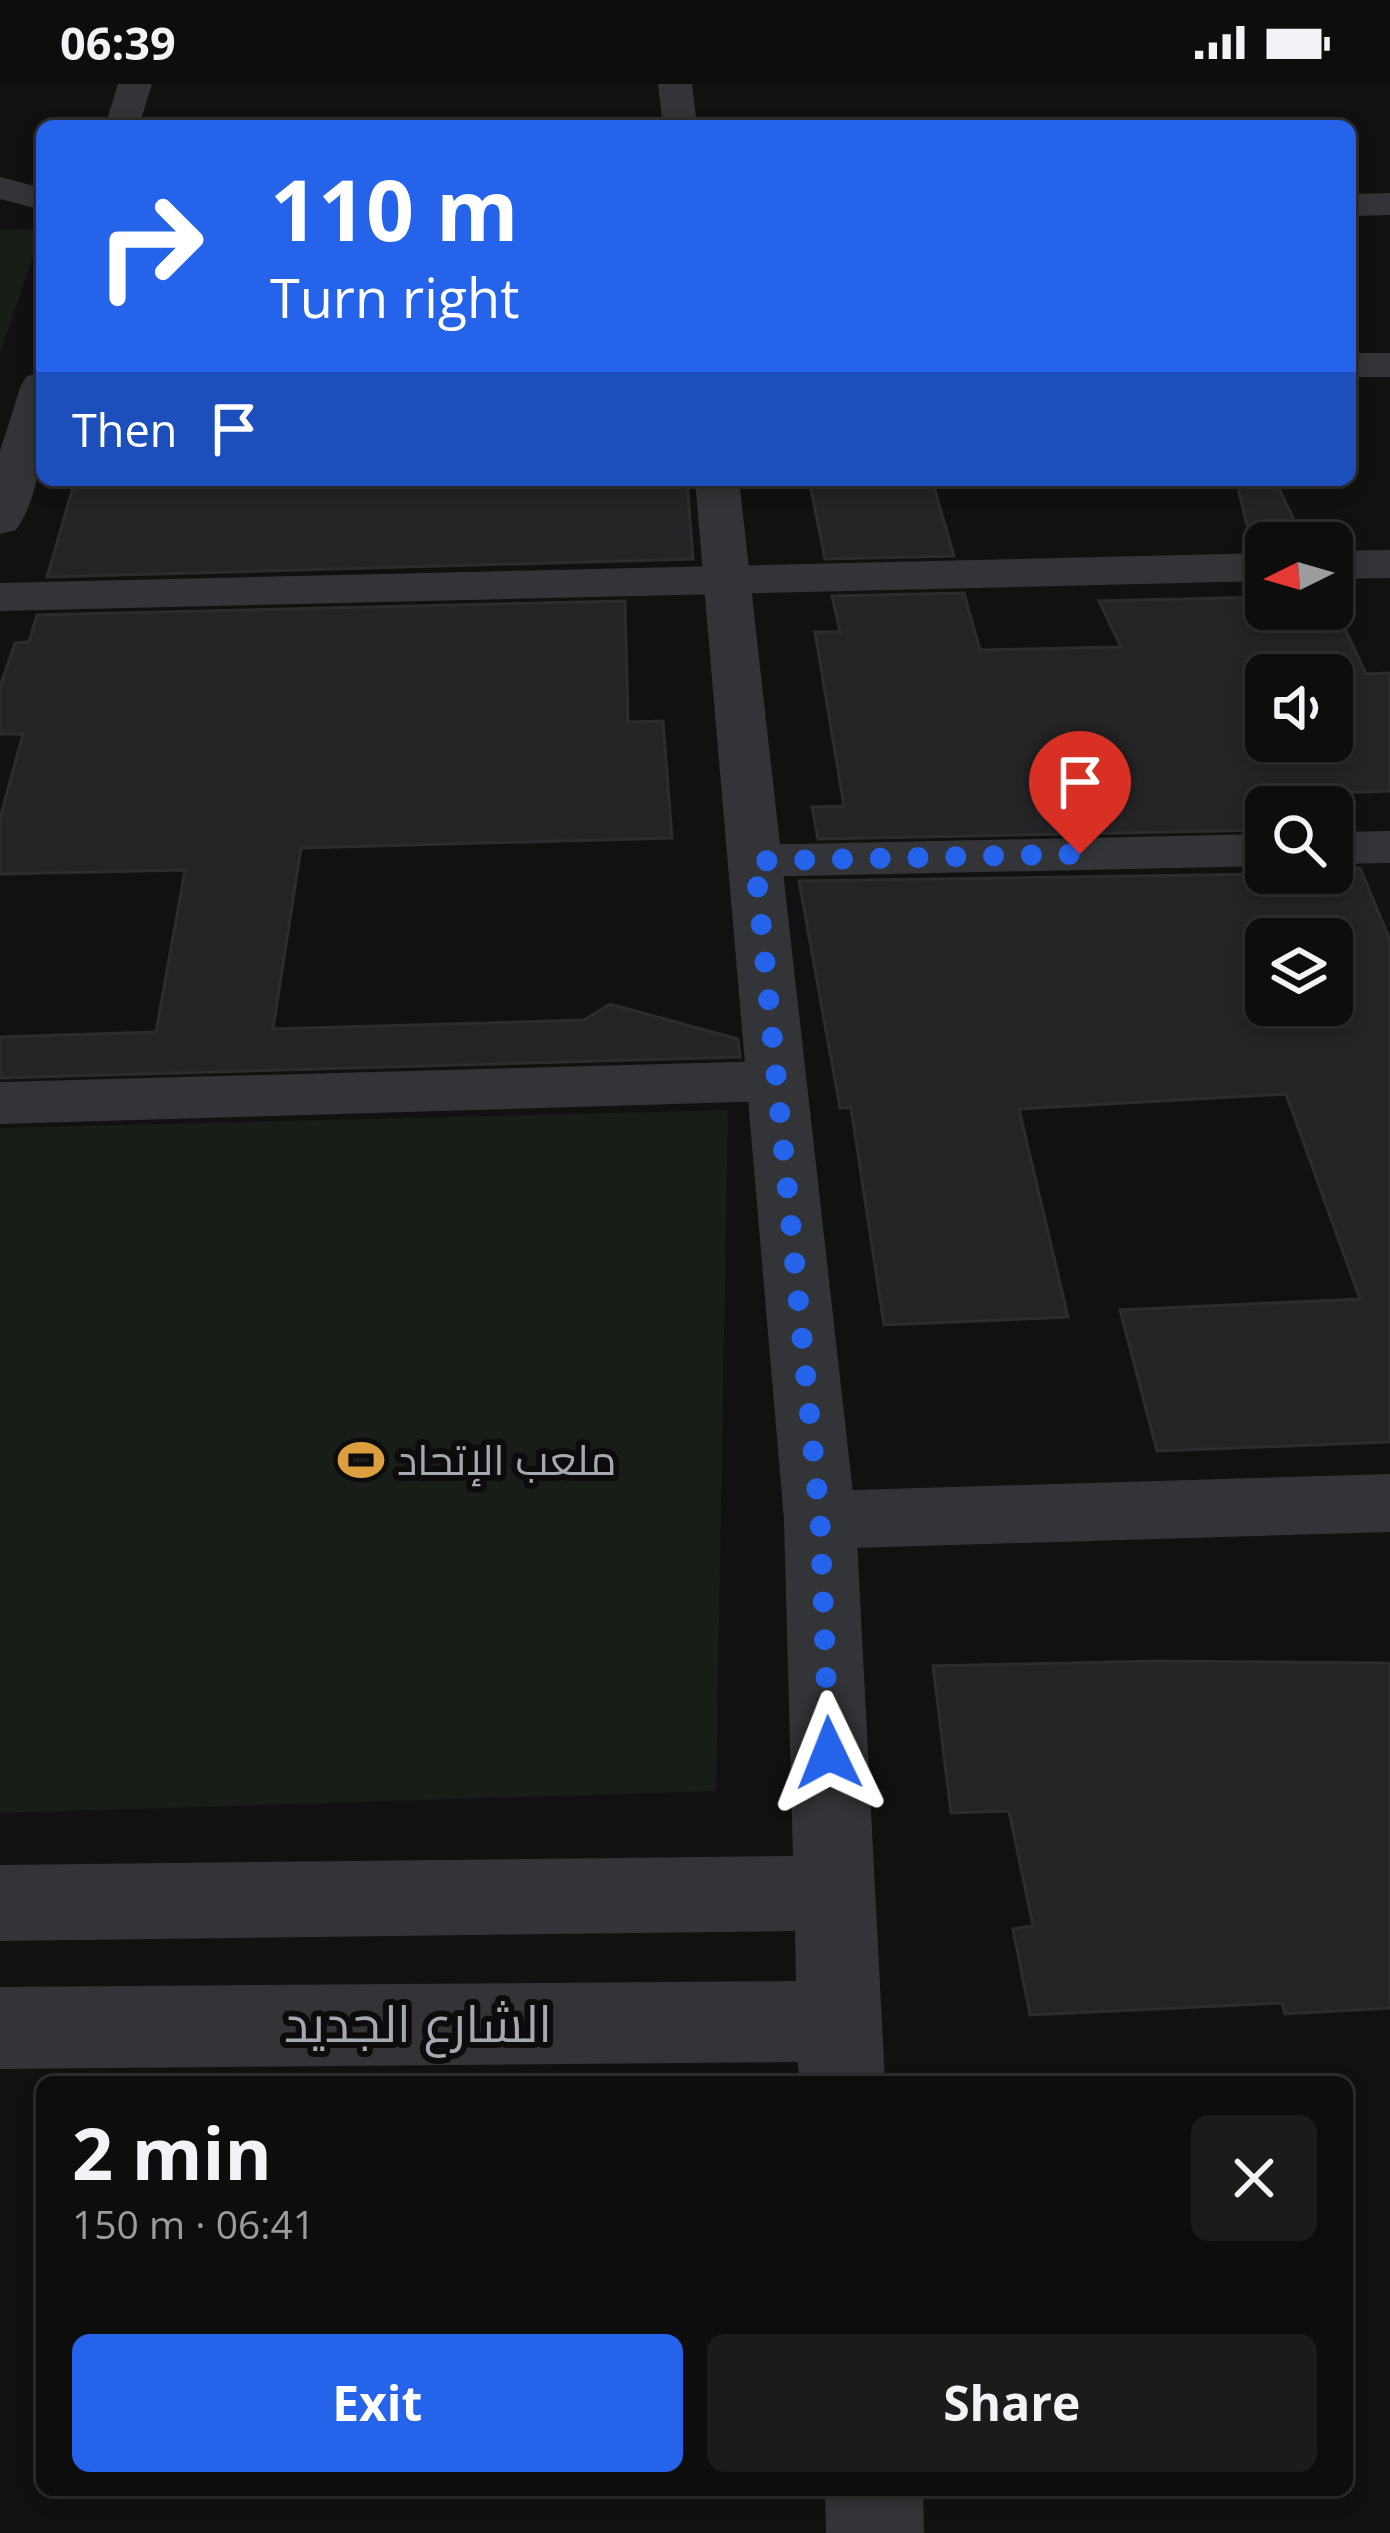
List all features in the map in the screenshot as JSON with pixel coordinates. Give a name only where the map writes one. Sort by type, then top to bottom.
[{"type":"street","points":[[124,120],[135,84]]},
{"type":"street","points":[[675,84],[679,120]]},
{"type":"street","points":[[0,188],[36,197]]},
{"type":"street","points":[[1356,206],[1390,204]]},
{"type":"street","points":[[1356,365],[1390,365]]},
{"type":"street","points":[[0,520],[36,404]]},
{"type":"street","points":[[719,486],[820,1520],[839,2051]]},
{"type":"street","points":[[1353,565],[1390,564]]},
{"type":"street","points":[[0,597],[1245,567]]},
{"type":"street","points":[[1353,848],[1390,847]]},
{"type":"street","points":[[755,861],[1245,850]]},
{"type":"street","points":[[0,1103],[776,1081]]},
{"type":"street","points":[[820,1520],[1390,1503]]},
{"type":"street","points":[[0,1903],[835,1893]]},
{"type":"street","name":"الشارع الجديد","points":[[0,2028],[839,2051]]},
{"type":"street","points":[[874,2496],[875,2533]]},
{"type":"shaded area","points":[[0,229],[36,230],[36,248],[0,353]]},
{"type":"shaded area","name":"ملعب الإتحاد","points":[[728,1110],[716,1791],[0,1813],[0,1128]]},
{"type":"building","points":[[73,486],[687,486],[693,559],[47,577]]},
{"type":"building","points":[[810,486],[934,486],[954,556],[825,559]]},
{"type":"building","points":[[1237,486],[1278,486],[1295,522],[1246,522]]},
{"type":"building","points":[[964,593],[980,650],[1121,647],[1099,601],[1245,597],[1245,630],[1346,630],[1366,674],[1390,673],[1390,791],[1353,792],[1353,786],[1245,786],[1245,830],[818,839],[812,807],[844,806],[815,632],[840,632],[832,596]]},
{"type":"building","points":[[625,601],[628,722],[663,721],[672,838],[301,848],[273,1029],[584,1020],[610,1004],[738,1039],[740,1057],[0,1078],[0,1037],[156,1032],[185,870],[0,874],[0,818],[23,734],[0,734],[0,687],[15,643],[29,642],[37,615]]},
{"type":"building","points":[[1353,868],[1360,868],[1390,940],[1390,1442],[1157,1451],[1120,1310],[1360,1299],[1286,1094],[1019,1109],[1068,1317],[884,1325],[851,1108],[840,1108],[799,881],[1245,874],[1245,894],[1353,894]]},
{"type":"building","points":[[1390,1663],[1390,2008],[1285,2014],[1282,2003],[1030,2015],[1013,1929],[1033,1926],[1009,1811],[951,1813],[933,1666]]},
{"type":"place","name":"ملعب الإتحاد","points":[[361,1460]]},
{"type":"route","points":[[829,1753],[820,1520],[755,861],[1080,854]]}]
